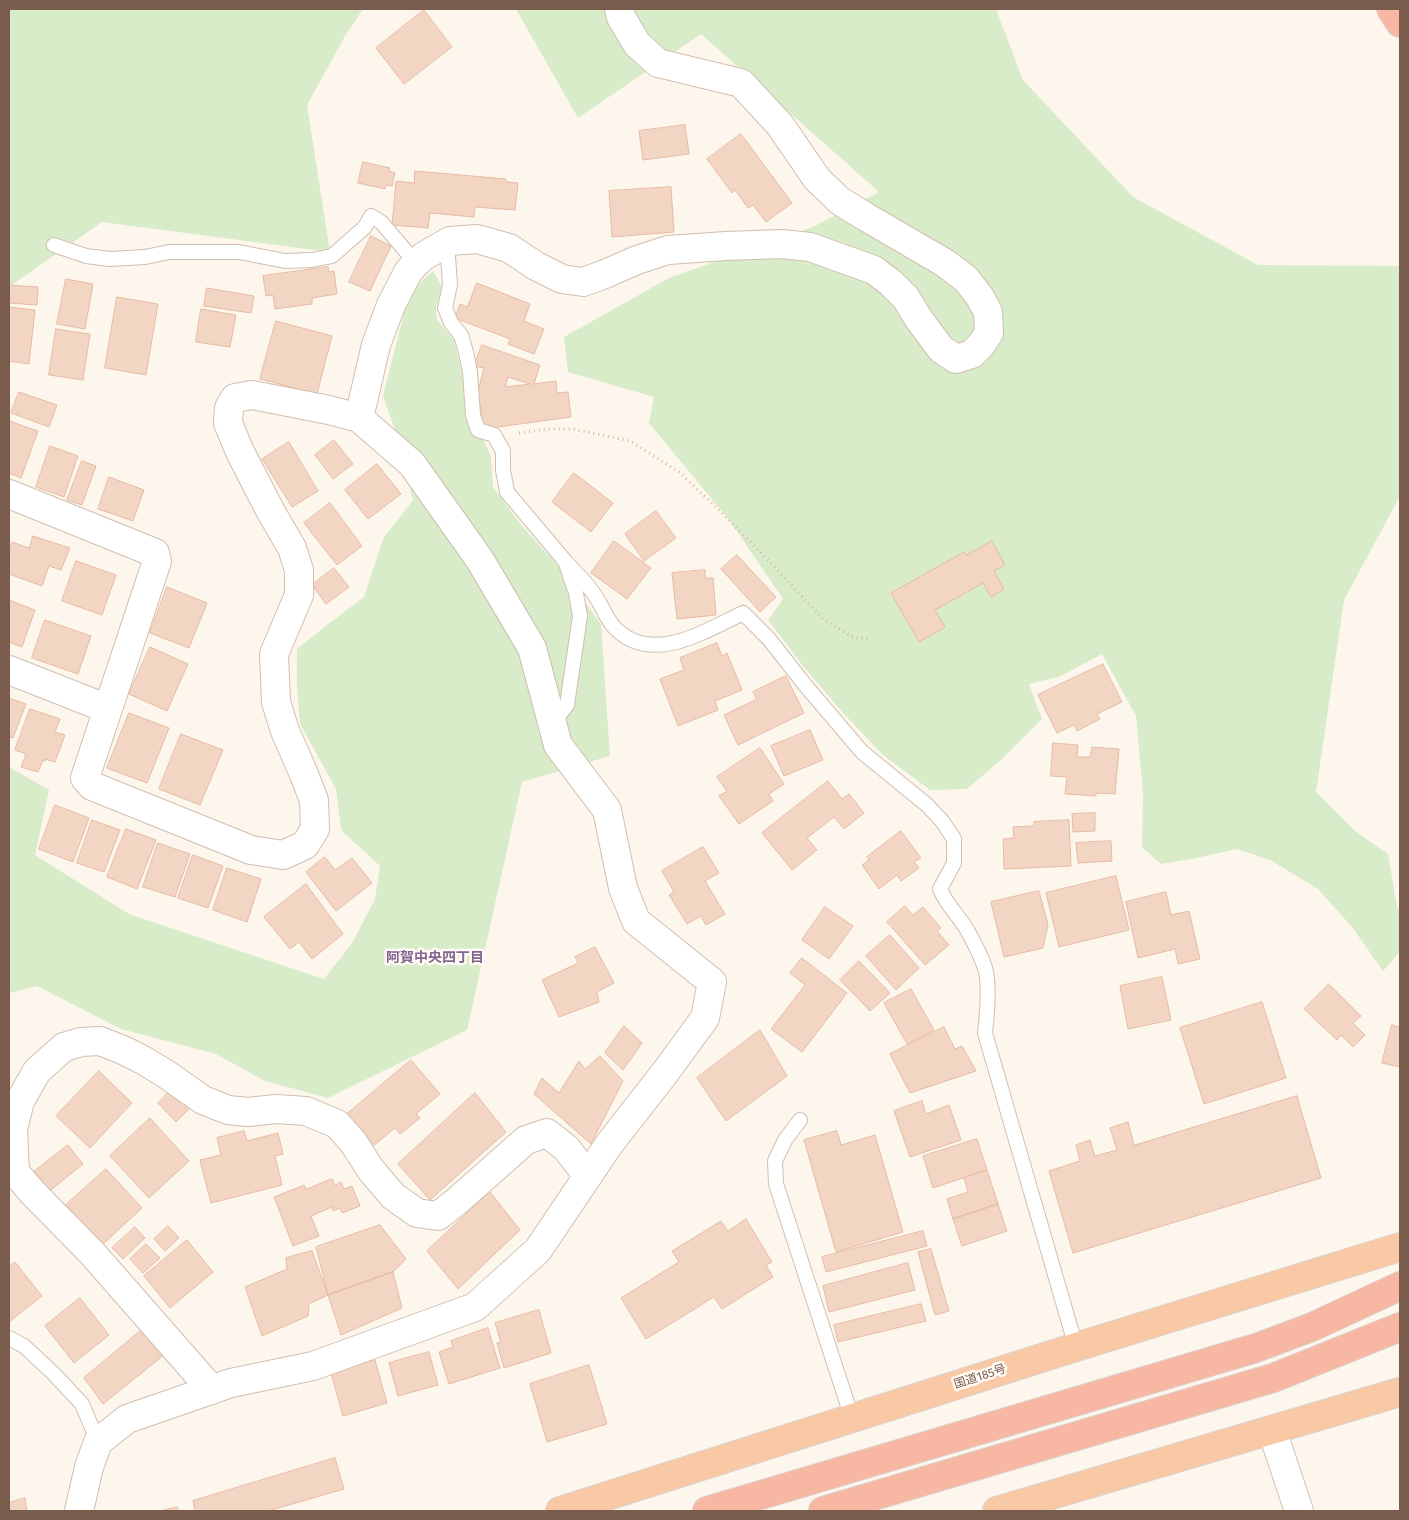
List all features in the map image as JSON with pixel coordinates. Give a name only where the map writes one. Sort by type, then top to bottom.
[{"type":"highway","points":[[1391,9],[1400,23]]},
{"type":"highway","name":"国道185号","points":[[560,1511],[1076,1347],[1400,1247]]},
{"type":"highway","points":[[707,1511],[1256,1348],[1312,1327],[1400,1286]]},
{"type":"highway","points":[[823,1511],[1273,1378],[1400,1327]]},
{"type":"highway","points":[[997,1511],[1400,1392]]},
{"type":"street","points":[[359,418],[376,345],[391,305],[408,272],[416,263],[450,240],[477,239],[509,248],[536,266],[562,279],[584,282],[637,260],[668,250],[782,244],[810,247],[874,270],[906,298],[941,350],[956,358],[972,354],[982,345],[989,333],[988,312],[980,297],[966,279],[945,263],[840,201],[817,179],[780,125],[740,83],[658,63],[637,44],[621,17],[619,9]]},
{"type":"street","points":[[9,494],[155,553],[157,561],[85,778],[92,786],[251,850],[283,855],[305,845],[314,829],[314,800],[285,731],[276,702],[274,654],[299,595],[299,570],[292,548],[271,512],[237,445],[228,423],[229,408],[235,398],[252,395],[329,410],[359,418],[412,464],[480,560],[532,648],[558,745],[607,810],[623,888],[636,921],[712,982],[706,1018],[610,1143],[538,1250],[475,1307],[313,1366],[231,1383],[127,1419],[98,1442],[89,1467],[80,1511]]},
{"type":"street","points":[[9,670],[108,708]]},
{"type":"street","points":[[212,1390],[92,1254],[15,1172],[13,1129],[20,1101],[37,1071],[64,1047],[81,1042],[100,1041],[108,1044],[143,1060],[203,1100],[228,1110],[248,1112],[276,1109],[306,1111],[337,1124],[353,1142],[371,1170],[393,1196],[417,1213],[438,1216],[526,1140],[547,1133],[566,1148],[588,1176]]},
{"type":"street","points":[[1272,1430],[1299,1511]]},
{"type":"lane","points":[[54,245],[86,256],[110,259],[144,257],[168,252],[239,252],[286,261],[312,260],[332,256],[364,227],[371,216],[388,229],[416,263]]},
{"type":"lane","points":[[447,242],[450,286],[445,308],[451,323],[462,335],[470,372],[473,416],[478,430],[494,435],[503,451],[503,470],[507,492],[591,590],[615,628],[638,644],[678,643],[743,613],[769,638],[805,685],[862,752],[927,805],[942,821],[954,839],[954,863],[940,889],[945,900],[965,926],[979,954],[987,976],[988,1002],[985,1033],[1076,1347]]},
{"type":"lane","points":[[552,723],[567,705],[580,616],[576,593],[565,561]]},
{"type":"lane","points":[[800,1120],[785,1140],[775,1160],[776,1184],[852,1418]]},
{"type":"lane","points":[[9,1338],[24,1346],[82,1404],[98,1442]]},
{"type":"path","points":[[494,435],[573,428],[630,441],[679,472],[767,559],[823,619],[853,637],[870,639]]},
{"type":"green space","points":[[9,9],[363,9],[345,36],[307,105],[330,252],[102,222],[9,287]]},
{"type":"green space","points":[[516,9],[996,9],[1023,80],[1133,197],[1258,265],[1400,266],[1400,496],[1344,600],[1316,792],[1356,832],[1388,854],[1397,906],[1400,912],[1400,952],[1383,971],[1352,927],[1318,889],[1270,860],[1237,849],[1161,864],[1142,847],[1143,794],[1136,716],[1102,654],[1059,677],[1029,684],[1042,719],[1002,759],[967,789],[930,790],[883,755],[844,714],[803,666],[768,620],[783,599],[730,521],[649,423],[654,397],[568,372],[564,337],[669,278],[813,227],[879,192],[701,34],[578,118]]},
{"type":"green space","points":[[433,271],[444,290],[436,306],[437,320],[454,340],[464,380],[466,417],[485,443],[491,457],[493,487],[521,525],[556,563],[601,624],[610,756],[522,782],[467,1030],[328,1098],[265,1081],[216,1054],[121,1029],[37,986],[9,993],[9,767],[49,790],[35,855],[129,914],[324,979],[352,943],[375,899],[380,866],[341,830],[336,789],[300,724],[297,649],[364,597],[383,539],[413,500],[394,427],[383,396],[404,313],[416,286]]},
{"type":"building","points":[[424,10],[452,47],[404,84],[376,48]]},
{"type":"building","points":[[685,125],[689,154],[643,160],[639,131]]},
{"type":"building","points":[[741,134],[792,203],[766,222],[753,205],[748,208],[735,190],[732,193],[707,159]]},
{"type":"building","points":[[363,162],[390,168],[389,171],[395,173],[392,186],[386,185],[385,189],[358,183]]},
{"type":"building","points":[[415,171],[506,179],[506,182],[518,183],[515,210],[475,207],[474,217],[430,213],[428,228],[392,225],[396,181],[414,183]]},
{"type":"building","points":[[671,187],[674,232],[612,237],[609,191]]},
{"type":"building","points":[[371,236],[391,246],[370,291],[349,282]]},
{"type":"building","points":[[328,267],[329,272],[334,271],[337,294],[312,298],[312,304],[275,309],[273,295],[266,296],[263,276]]},
{"type":"building","points":[[66,279],[93,284],[85,329],[57,324]]},
{"type":"building","points":[[477,283],[530,304],[524,321],[544,329],[534,354],[508,344],[510,339],[455,318],[460,304],[467,307]]},
{"type":"building","points":[[9,285],[38,287],[37,305],[9,303]]},
{"type":"building","points":[[207,288],[254,296],[251,313],[204,306]]},
{"type":"building","points":[[117,297],[158,304],[146,375],[105,368]]},
{"type":"building","points":[[9,307],[35,310],[29,364],[9,361]]},
{"type":"building","points":[[201,309],[236,315],[230,347],[196,342]]},
{"type":"building","points":[[276,321],[332,336],[317,394],[260,379]]},
{"type":"building","points":[[56,329],[90,334],[83,380],[49,375]]},
{"type":"building","points":[[482,345],[540,365],[534,384],[556,381],[557,393],[568,392],[571,417],[483,429],[478,391],[484,368],[474,366]],"holes":[[[508,377],[530,384],[506,387]]]},
{"type":"building","points":[[19,392],[57,405],[49,427],[11,413]]},
{"type":"building","points":[[9,421],[38,431],[21,478],[9,473]]},
{"type":"building","points":[[334,440],[353,464],[333,479],[315,455]]},
{"type":"building","points":[[289,442],[318,491],[292,507],[262,459]]},
{"type":"building","points":[[50,446],[78,456],[64,497],[36,487]]},
{"type":"building","points":[[82,461],[96,466],[82,505],[67,500]]},
{"type":"building","points":[[377,464],[401,494],[368,519],[345,490]]},
{"type":"building","points":[[574,473],[613,503],[591,532],[552,502]]},
{"type":"building","points":[[109,477],[144,490],[133,521],[98,509]]},
{"type":"building","points":[[330,503],[362,546],[337,565],[304,523]]},
{"type":"building","points":[[656,511],[676,538],[644,561],[625,534]]},
{"type":"building","points":[[33,536],[70,548],[61,570],[49,566],[42,586],[9,574],[9,552],[12,542],[29,548]]},
{"type":"building","points":[[614,541],[651,568],[627,599],[591,573]]},
{"type":"building","points":[[992,541],[1005,565],[994,571],[1004,589],[991,597],[983,583],[935,610],[945,627],[919,642],[891,593],[964,552],[966,555]]},
{"type":"building","points":[[737,555],[776,597],[760,612],[721,569]]},
{"type":"building","points":[[76,561],[116,575],[102,615],[62,601]]},
{"type":"building","points":[[334,568],[349,587],[326,604],[312,585]]},
{"type":"building","points":[[705,570],[705,578],[713,578],[716,615],[677,619],[672,573]]},
{"type":"building","points":[[167,587],[207,603],[189,648],[150,633]]},
{"type":"building","points":[[9,600],[35,610],[22,647],[9,642]]},
{"type":"building","points":[[45,620],[91,636],[78,674],[32,658]]},
{"type":"building","points":[[717,643],[722,656],[727,653],[742,690],[715,701],[718,710],[678,726],[660,679],[684,670],[680,658]]},
{"type":"building","points":[[150,647],[188,664],[167,711],[129,694]]},
{"type":"building","points":[[1103,664],[1122,702],[1097,714],[1100,719],[1077,731],[1074,725],[1057,733],[1038,695]]},
{"type":"building","points":[[786,676],[804,713],[738,745],[724,715],[757,699],[753,692]]},
{"type":"building","points":[[9,698],[26,704],[13,738],[9,737]]},
{"type":"building","points":[[30,709],[60,719],[55,732],[65,735],[55,762],[43,760],[38,772],[21,767],[26,754],[15,750]]},
{"type":"building","points":[[129,713],[169,728],[147,783],[107,768]]},
{"type":"building","points":[[810,730],[823,760],[784,776],[771,746]]},
{"type":"building","points":[[181,734],[223,750],[200,805],[159,789]]},
{"type":"building","points":[[1053,743],[1078,745],[1077,757],[1090,757],[1092,747],[1119,749],[1115,794],[1096,793],[1096,796],[1065,794],[1067,777],[1051,776]]},
{"type":"building","points":[[760,748],[784,784],[769,794],[773,801],[739,824],[719,796],[727,791],[717,777]]},
{"type":"building","points":[[828,781],[842,799],[849,794],[864,813],[844,829],[834,817],[807,838],[817,850],[792,870],[762,833]]},
{"type":"building","points":[[55,805],[89,818],[73,862],[39,849]]},
{"type":"building","points":[[1095,813],[1095,831],[1073,832],[1072,814]]},
{"type":"building","points":[[92,820],[120,830],[104,872],[77,863]]},
{"type":"building","points":[[1069,820],[1071,866],[1004,869],[1003,839],[1014,838],[1013,827],[1034,826],[1034,822]]},
{"type":"building","points":[[126,829],[156,840],[137,889],[107,877]]},
{"type":"building","points":[[901,831],[921,858],[914,862],[919,868],[901,881],[897,875],[879,889],[862,865],[869,860],[867,857]]},
{"type":"building","points":[[1111,841],[1112,861],[1078,863],[1076,843]]},
{"type":"building","points":[[158,843],[190,854],[175,897],[143,887]]},
{"type":"building","points":[[703,847],[719,873],[705,881],[725,914],[706,925],[701,916],[687,924],[669,895],[674,892],[662,871]]},
{"type":"building","points":[[193,855],[223,866],[208,908],[178,898]]},
{"type":"building","points":[[325,857],[335,870],[352,858],[372,883],[336,911],[306,872]]},
{"type":"building","points":[[227,868],[261,879],[247,922],[213,910]]},
{"type":"building","points":[[1116,876],[1129,930],[1059,947],[1046,893]]},
{"type":"building","points":[[306,884],[343,934],[312,959],[299,942],[290,949],[264,917]]},
{"type":"building","points":[[1039,891],[1048,925],[1043,948],[1004,957],[991,902]]},
{"type":"building","points":[[1166,892],[1171,915],[1189,911],[1200,959],[1178,964],[1175,949],[1138,958],[1126,902]]},
{"type":"building","points":[[905,906],[913,915],[923,907],[941,928],[937,931],[949,945],[925,965],[887,922]]},
{"type":"building","points":[[825,907],[853,926],[829,959],[802,940]]},
{"type":"building","points":[[890,935],[919,968],[896,990],[866,956]]},
{"type":"building","points":[[595,947],[614,983],[597,992],[599,1002],[559,1017],[542,980],[578,963],[575,957]]},
{"type":"building","points":[[802,958],[847,993],[802,1052],[771,1029],[805,985],[790,973]]},
{"type":"building","points":[[859,961],[890,993],[870,1011],[840,980]]},
{"type":"building","points":[[1162,977],[1171,1020],[1128,1029],[1120,986]]},
{"type":"building","points":[[1329,984],[1361,1016],[1353,1023],[1365,1035],[1353,1047],[1341,1035],[1337,1040],[1304,1009]]},
{"type":"building","points":[[911,989],[934,1030],[907,1044],[884,1003]]},
{"type":"building","points":[[1262,1002],[1286,1078],[1204,1104],[1180,1028]]},
{"type":"building","points":[[1392,1025],[1400,1027],[1400,1067],[1382,1063]]},
{"type":"building","points":[[624,1026],[642,1043],[623,1070],[605,1053]]},
{"type":"building","points":[[944,1027],[955,1049],[962,1046],[976,1071],[910,1093],[890,1054]]},
{"type":"building","points":[[760,1030],[787,1076],[726,1121],[697,1078]]},
{"type":"building","points":[[600,1056],[623,1081],[591,1144],[534,1094],[542,1078],[559,1093],[579,1061],[585,1069]]},
{"type":"building","points":[[411,1060],[440,1094],[416,1114],[420,1118],[400,1134],[395,1128],[374,1145],[347,1114]]},
{"type":"building","points":[[99,1071],[132,1103],[90,1148],[56,1116]]},
{"type":"building","points":[[173,1088],[191,1107],[176,1122],[158,1103]]},
{"type":"building","points":[[475,1093],[506,1132],[430,1200],[398,1164]]},
{"type":"building","points":[[1297,1096],[1321,1178],[1073,1253],[1049,1171],[1080,1161],[1076,1145],[1090,1140],[1095,1156],[1117,1150],[1110,1128],[1128,1122],[1134,1145]]},
{"type":"building","points":[[922,1101],[926,1114],[949,1105],[961,1140],[910,1157],[894,1111]]},
{"type":"building","points":[[150,1118],[189,1161],[149,1198],[110,1156]]},
{"type":"building","points":[[244,1131],[247,1141],[278,1133],[283,1154],[275,1156],[282,1185],[211,1203],[200,1160],[221,1155],[217,1138]]},
{"type":"building","points":[[837,1131],[841,1145],[875,1135],[903,1232],[836,1252],[804,1140]]},
{"type":"building","points":[[977,1139],[987,1170],[933,1188],[923,1156]]},
{"type":"building","points":[[68,1145],[83,1164],[46,1194],[31,1174]]},
{"type":"building","points":[[106,1169],[142,1208],[102,1245],[66,1205]]},
{"type":"building","points":[[987,1170],[998,1204],[953,1219],[947,1199],[968,1192],[964,1178]]},
{"type":"building","points":[[332,1179],[335,1185],[341,1182],[344,1189],[352,1186],[360,1206],[342,1213],[340,1208],[333,1211],[332,1207],[311,1216],[319,1236],[293,1246],[274,1197],[304,1185],[306,1189]]},
{"type":"building","points":[[490,1192],[520,1230],[458,1289],[427,1251]]},
{"type":"building","points":[[998,1204],[1007,1231],[962,1246],[953,1219]]},
{"type":"building","points":[[746,1219],[772,1262],[766,1265],[773,1277],[722,1309],[714,1297],[646,1339],[621,1298],[679,1262],[672,1251],[721,1221],[728,1231]]},
{"type":"building","points":[[380,1225],[406,1259],[393,1272],[328,1295],[316,1247]]},
{"type":"building","points":[[168,1226],[179,1238],[165,1251],[154,1239]]},
{"type":"building","points":[[135,1227],[145,1238],[123,1259],[112,1248]]},
{"type":"building","points":[[923,1231],[927,1246],[826,1272],[822,1257]]},
{"type":"building","points":[[187,1240],[213,1272],[170,1308],[144,1276]]},
{"type":"building","points":[[146,1244],[160,1258],[143,1273],[130,1259]]},
{"type":"building","points":[[931,1249],[949,1311],[935,1315],[918,1252]]},
{"type":"building","points":[[312,1251],[328,1295],[309,1304],[308,1316],[262,1336],[245,1287],[287,1269],[286,1258]]},
{"type":"building","points":[[15,1262],[42,1296],[9,1322],[9,1267]]},
{"type":"building","points":[[908,1263],[915,1290],[829,1312],[823,1286]]},
{"type":"building","points":[[393,1272],[402,1308],[341,1335],[328,1295]]},
{"type":"building","points":[[80,1298],[109,1335],[74,1363],[45,1326]]},
{"type":"building","points":[[921,1304],[926,1321],[838,1342],[834,1325]]},
{"type":"building","points":[[539,1310],[551,1353],[504,1368],[497,1343],[501,1342],[495,1323]]},
{"type":"building","points":[[144,1328],[164,1355],[103,1404],[84,1378]]},
{"type":"building","points":[[488,1328],[500,1368],[449,1384],[439,1352],[453,1347],[451,1341]]},
{"type":"building","points":[[429,1352],[438,1385],[398,1396],[389,1363]]},
{"type":"building","points":[[375,1360],[387,1403],[343,1416],[331,1373]]},
{"type":"building","points":[[589,1365],[607,1424],[547,1442],[530,1384]]},
{"type":"building","points":[[335,1458],[344,1489],[268,1511],[195,1511],[193,1501]]},
{"type":"building","points":[[25,1498],[27,1511],[9,1511],[9,1503]]},
{"type":"building","points":[[177,1507],[179,1511],[161,1511]]},
{"type":"district","name":"阿賀中央四丁目","points":[[435,958]]}]
